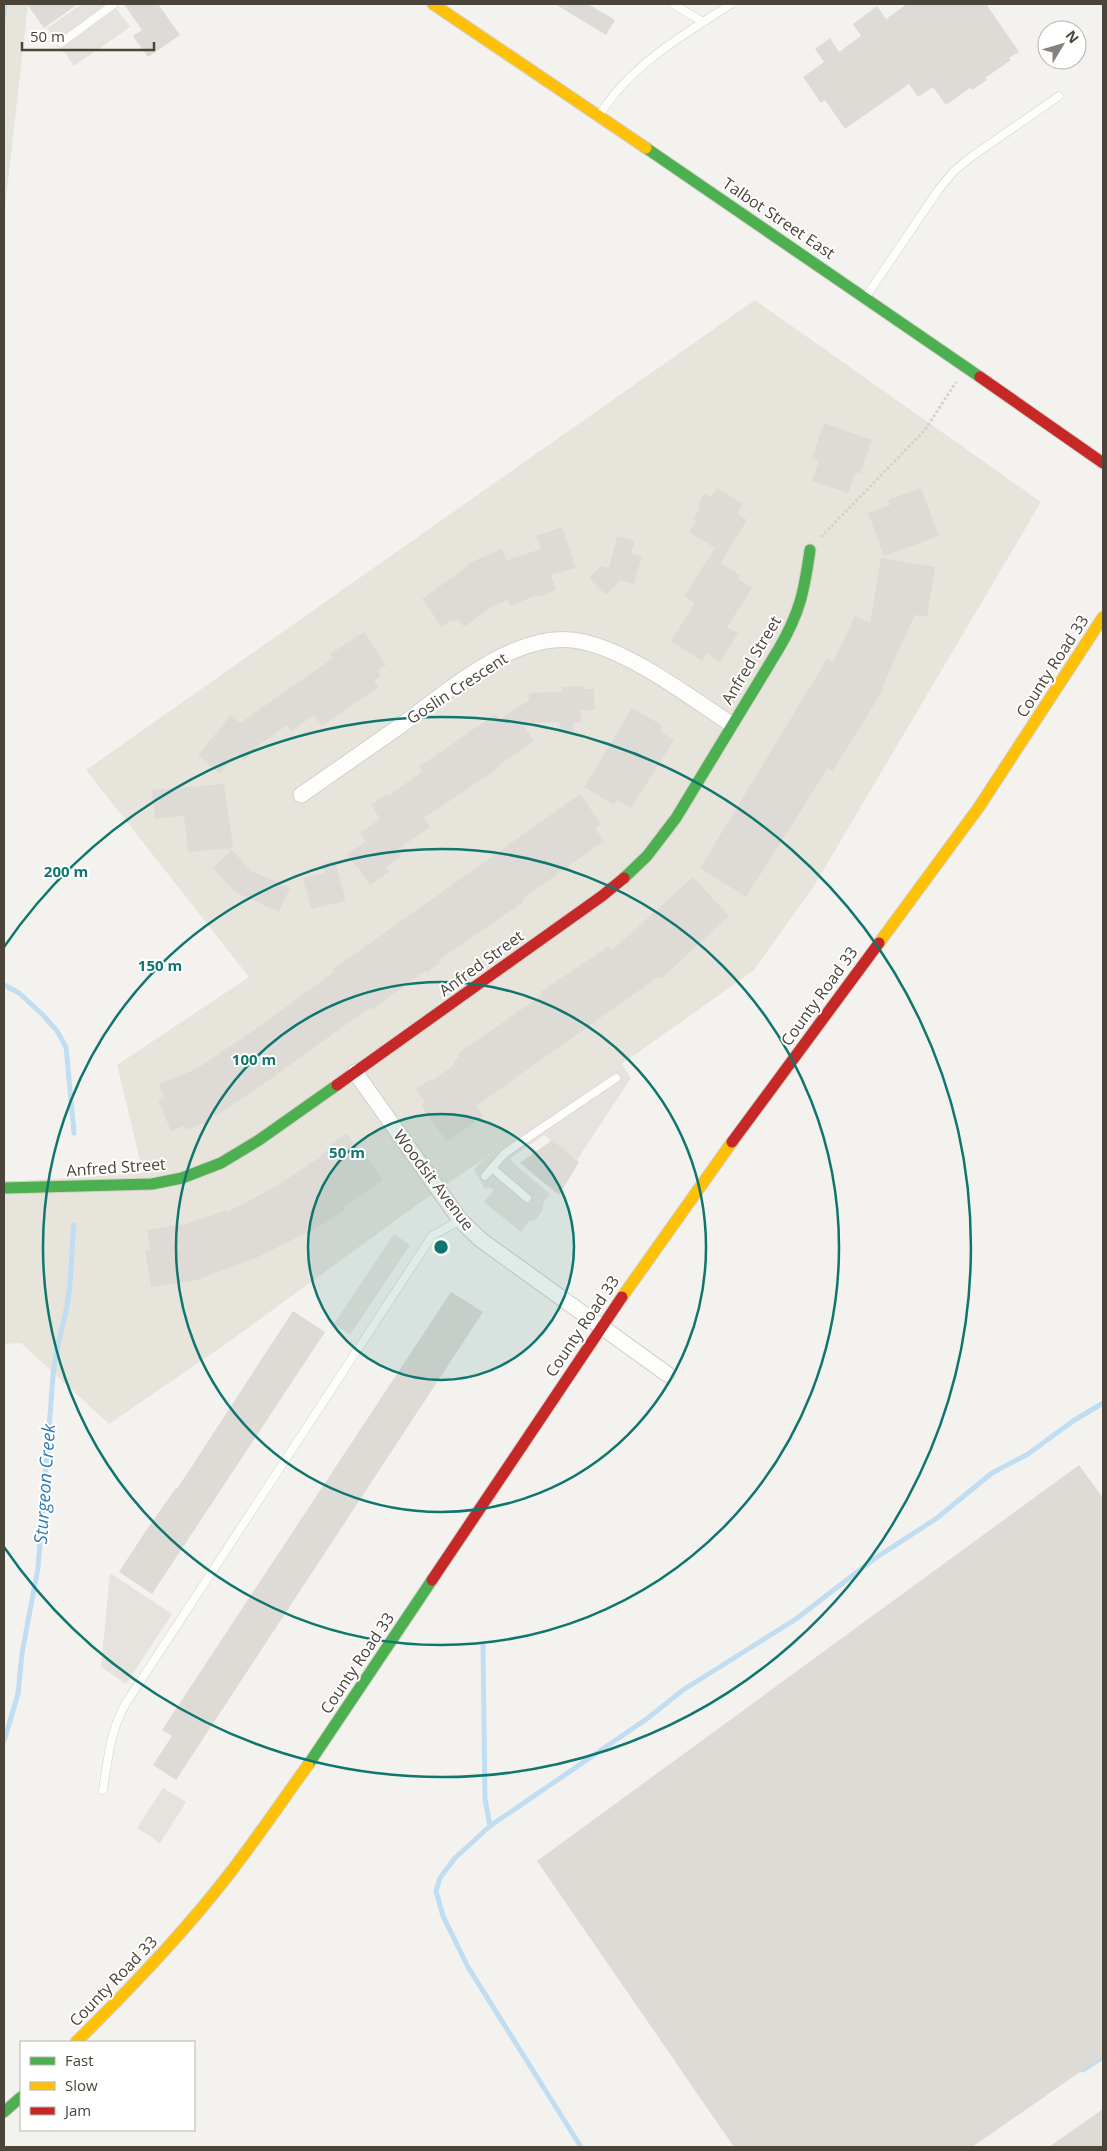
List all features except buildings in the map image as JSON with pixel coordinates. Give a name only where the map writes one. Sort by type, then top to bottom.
[{"type":"main road","name":"Talbot Street East","points":[[433,4],[866,297],[1103,463]]},
{"type":"main road","name":"Anfred Street","points":[[4,1188],[152,1184],[182,1178],[239,1153],[436,1016],[579,912],[640,864],[675,819],[790,628],[804,592],[810,550]]},
{"type":"main road","name":"County Road 33","points":[[77,2041],[128,1992],[178,1936],[235,1866],[313,1758],[601,1326],[757,1108],[979,807],[1103,617]]},
{"type":"main road","points":[[4,2112],[20,2098]]},
{"type":"street","name":"Goslin Crescent","points":[[300,795],[475,672],[511,652],[543,641],[570,639],[610,650],[658,676],[731,724]]},
{"type":"street","name":"Woodsit Avenue","points":[[355,1072],[460,1220],[481,1240],[667,1374]]},
{"type":"lane","points":[[61,43],[114,4]]},
{"type":"lane","points":[[673,4],[703,22]]},
{"type":"lane","points":[[599,116],[610,98],[628,77],[663,50],[731,4]]},
{"type":"lane","points":[[866,297],[939,189],[954,172],[971,157],[1059,96]]},
{"type":"lane","points":[[485,1176],[505,1153],[616,1078]]},
{"type":"lane","points":[[492,1168],[527,1198]]},
{"type":"lane","points":[[102,1790],[111,1736],[116,1720],[126,1703],[432,1236],[460,1220]]},
{"type":"path","points":[[810,550],[925,430],[966,367]]},
{"type":"shaded area","points":[[4,4],[28,4],[4,217]]},
{"type":"shaded area","points":[[82,4],[113,4],[130,27],[74,66],[47,28]]},
{"type":"shaded area","points":[[755,300],[1041,502],[814,886],[753,971],[425,1199],[230,1341],[109,1424],[21,1343],[4,1344],[4,1182],[143,1173],[117,1065],[249,977],[86,770]]},
{"type":"shaded area","points":[[619,1060],[631,1078],[577,1160],[544,1135],[511,1158],[512,1162],[550,1194],[543,1203],[543,1210],[534,1221],[528,1222],[521,1232],[484,1202],[494,1190],[489,1187],[485,1189],[474,1170],[483,1160]]},
{"type":"shaded area","points":[[394,1234],[410,1245],[350,1335],[334,1324]]},
{"type":"shaded area","points":[[110,1573],[172,1614],[126,1684],[101,1667]]},
{"type":"shaded area","points":[[163,1788],[186,1802],[160,1843],[137,1828]]},
{"type":"waterway","name":"Sturgeon Creek","points":[[4,15],[5,4]]},
{"type":"waterway","name":"Sturgeon Creek","points":[[4,985],[19,993],[43,1015],[57,1031],[66,1047],[74,1133]]},
{"type":"waterway","name":"Sturgeon Creek","points":[[4,1741],[18,1694],[22,1653],[38,1568],[53,1376],[69,1290],[74,1225]]},
{"type":"waterway","points":[[581,2147],[468,1967],[443,1916],[436,1891],[440,1878],[455,1858],[490,1826],[648,1718],[683,1690],[796,1619],[874,1559],[937,1518],[992,1473],[1028,1454],[1073,1421],[1103,1403]]},
{"type":"waterway","points":[[483,1645],[485,1799],[490,1826]]},
{"type":"waterway","points":[[1083,2070],[1103,2057]]},
{"type":"traffic: fast","points":[[646,148],[980,377]]},
{"type":"traffic: fast","points":[[624,878],[647,856],[676,818],[778,650],[800,602],[810,550]]},
{"type":"traffic: fast","points":[[4,1188],[152,1184],[182,1178],[221,1163],[259,1140],[337,1085]]},
{"type":"traffic: fast","points":[[308,1765],[432,1580]]},
{"type":"traffic: fast","points":[[4,2112],[20,2098]]},
{"type":"traffic: slow","points":[[433,4],[646,148]]},
{"type":"traffic: slow","points":[[879,943],[979,807],[1103,617]]},
{"type":"traffic: slow","points":[[622,1297],[732,1142]]},
{"type":"traffic: slow","points":[[77,2041],[194,1918],[240,1860],[308,1765]]},
{"type":"traffic: jam","points":[[980,377],[1103,463]]},
{"type":"traffic: jam","points":[[337,1085],[602,896],[624,878]]},
{"type":"traffic: jam","points":[[732,1142],[879,943]]},
{"type":"traffic: jam","points":[[432,1580],[622,1297]]}]
